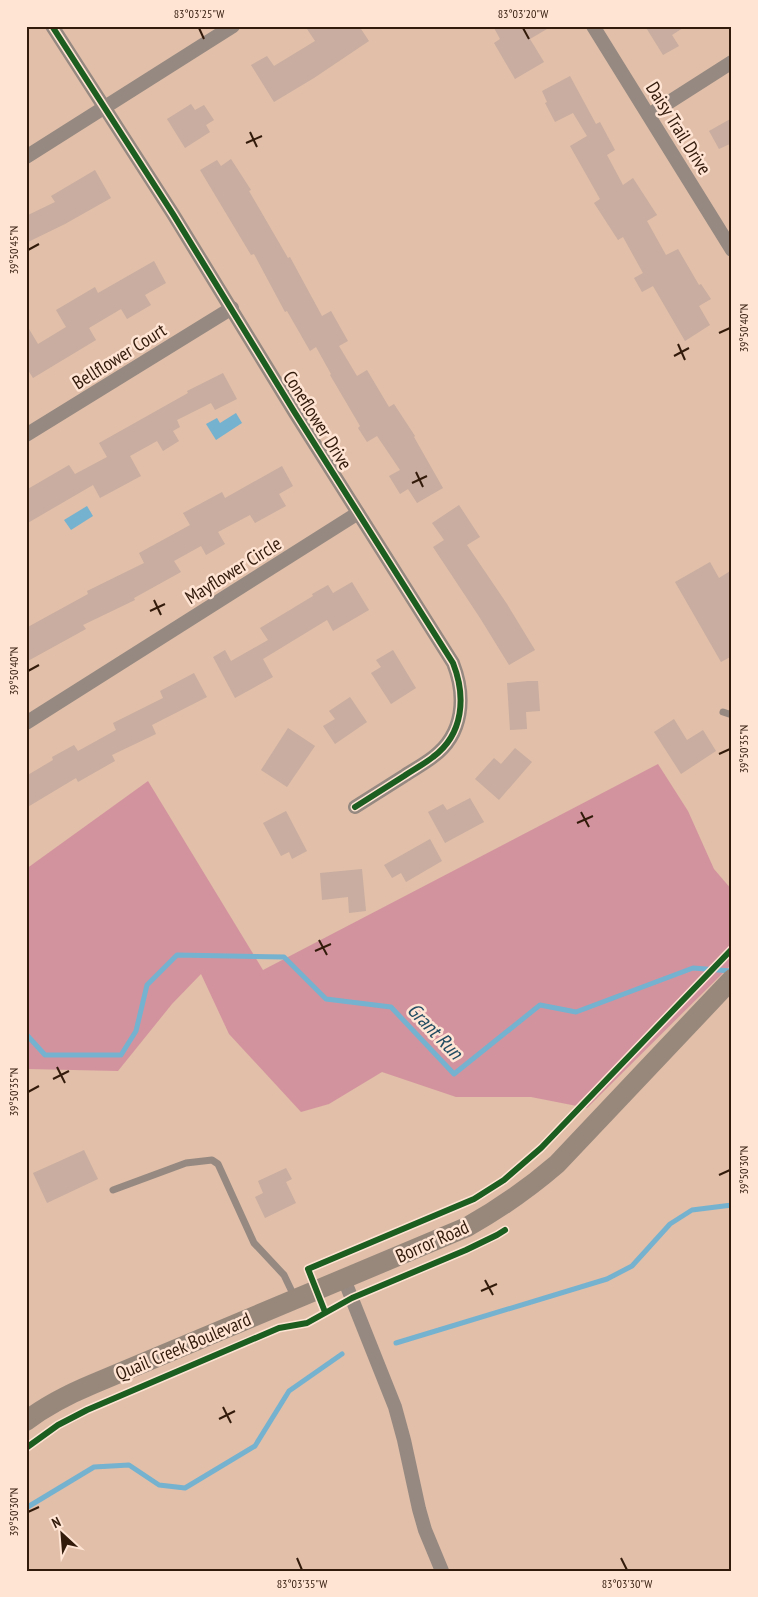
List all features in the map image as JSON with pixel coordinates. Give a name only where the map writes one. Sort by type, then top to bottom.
[{"type":"street","name":"Coneflower Drive","points":[[52,26],[173,214],[295,413],[453,663],[459,679],[462,696],[460,714],[455,730],[446,744],[434,756],[355,807]]},
{"type":"street","points":[[26,157],[233,26]]},
{"type":"street","name":"Daisy Trail Drive","points":[[593,26],[732,250]]},
{"type":"street","points":[[649,115],[732,62]]},
{"type":"street","name":"Bellflower Court","points":[[26,436],[232,308]]},
{"type":"street","name":"Mayflower Circle","points":[[26,723],[358,513]]},
{"type":"street","name":"Borror Road","points":[[344,1279],[467,1227],[529,1188],[562,1158],[731,980]]},
{"type":"street","points":[[344,1279],[395,1407],[425,1530],[442,1571]]},
{"type":"street","name":"Quail Creek Boulevard","points":[[26,1421],[65,1396],[344,1279]]},
{"type":"lane","points":[[723,712],[732,715]]},
{"type":"lane","points":[[113,1190],[186,1163],[212,1160],[218,1164],[254,1243],[284,1275],[295,1299]]},
{"type":"shaded area","points":[[658,764],[688,811],[714,869],[732,890],[732,964],[587,1108],[531,1097],[456,1097],[382,1072],[329,1104],[301,1112],[229,1034],[201,974],[172,1004],[118,1071],[28,1069],[26,1066],[26,869],[148,781],[263,970]]},
{"type":"water","points":[[236,413],[242,423],[216,440],[206,424],[217,418],[220,423]]},
{"type":"water","points":[[87,506],[93,516],[71,530],[64,520]]},
{"type":"building","points":[[305,26],[359,26],[369,41],[274,102],[251,65],[267,56],[274,66],[315,41]]},
{"type":"building","points":[[493,26],[552,26],[530,39],[544,62],[515,79],[494,43],[500,39]]},
{"type":"building","points":[[645,26],[686,26],[672,35],[679,46],[663,55]]},
{"type":"building","points":[[570,76],[596,124],[600,122],[615,150],[607,155],[623,185],[633,178],[657,215],[647,221],[666,255],[678,249],[699,285],[701,284],[711,299],[699,306],[710,325],[685,341],[653,286],[642,292],[634,278],[643,273],[623,237],[618,240],[594,203],[600,199],[570,146],[587,136],[573,113],[555,122],[545,103],[547,102],[542,91]]},
{"type":"building","points":[[191,104],[195,110],[204,105],[214,120],[206,125],[210,132],[185,148],[167,119]]},
{"type":"building","points":[[732,118],[732,143],[719,149],[709,131]]},
{"type":"building","points":[[231,159],[251,190],[249,191],[288,258],[290,257],[322,316],[331,311],[348,341],[339,346],[357,376],[367,370],[389,407],[394,404],[415,436],[443,488],[417,503],[408,489],[400,494],[389,476],[400,470],[377,436],[367,442],[316,347],[310,351],[287,311],[285,312],[254,254],[251,255],[200,170],[217,160],[221,166]]},
{"type":"building","points":[[95,170],[111,198],[26,243],[26,216],[55,202],[51,196]]},
{"type":"building","points":[[154,261],[166,283],[145,295],[151,305],[127,319],[121,309],[89,328],[96,340],[33,378],[26,367],[26,324],[38,344],[66,327],[56,310],[95,287],[98,293]]},
{"type":"building","points":[[223,373],[237,399],[215,410],[211,403],[177,420],[180,427],[173,431],[179,441],[163,451],[157,441],[130,456],[141,476],[100,498],[93,485],[26,524],[26,490],[69,465],[75,474],[107,457],[99,443],[188,393],[187,391]]},
{"type":"building","points":[[282,466],[293,486],[279,494],[286,506],[255,523],[250,515],[218,532],[225,544],[206,555],[201,546],[174,561],[181,572],[134,598],[135,600],[83,625],[86,629],[26,662],[26,628],[88,594],[87,591],[144,563],[139,553],[190,525],[183,513],[222,492],[225,498]]},
{"type":"building","points":[[459,505],[480,537],[467,545],[507,604],[535,650],[509,665],[433,547],[444,540],[432,523]]},
{"type":"building","points":[[710,562],[719,578],[732,570],[732,656],[721,662],[675,582]]},
{"type":"building","points":[[352,582],[369,610],[333,631],[327,620],[263,659],[273,677],[235,698],[213,657],[225,650],[231,661],[268,640],[260,628],[313,596],[312,594],[328,585],[333,593]]},
{"type":"building","points":[[393,650],[416,688],[391,704],[371,673],[381,667],[376,660]]},
{"type":"building","points":[[194,673],[207,697],[152,725],[156,734],[112,755],[115,761],[78,782],[76,778],[26,808],[26,776],[53,760],[52,757],[74,745],[78,751],[116,730],[113,723],[163,698],[160,691]]},
{"type":"building","points":[[538,681],[540,711],[526,712],[527,729],[510,730],[507,683]]},
{"type":"building","points":[[350,697],[367,722],[335,744],[323,726],[335,719],[329,711]]},
{"type":"building","points":[[674,719],[687,740],[703,730],[716,751],[681,774],[654,732]]},
{"type":"building","points":[[288,728],[315,746],[287,787],[261,770]]},
{"type":"building","points":[[515,748],[532,762],[499,800],[475,779],[494,758],[501,764]]},
{"type":"building","points":[[470,798],[484,822],[445,843],[428,812],[443,804],[447,810]]},
{"type":"building","points":[[286,811],[307,851],[292,859],[289,852],[281,856],[263,823]]},
{"type":"building","points":[[430,839],[442,861],[406,882],[401,873],[392,878],[384,865]]},
{"type":"building","points":[[362,869],[366,911],[349,913],[348,897],[322,900],[320,873]]},
{"type":"building","points":[[84,1150],[98,1179],[47,1203],[33,1173]]},
{"type":"building","points":[[286,1168],[292,1179],[286,1182],[296,1203],[265,1218],[255,1197],[263,1193],[258,1181]]},
{"type":"waterway","name":"Grant Run","points":[[26,1034],[45,1055],[121,1055],[136,1031],[147,985],[177,955],[284,957],[326,999],[391,1007],[454,1074],[540,1005],[576,1012],[693,968],[731,971]]},
{"type":"waterway","points":[[396,1343],[607,1279],[632,1266],[670,1224],[692,1210],[732,1205]]},
{"type":"waterway","points":[[26,1508],[94,1467],[129,1465],[159,1485],[185,1488],[255,1446],[289,1391],[342,1354]]},
{"type":"cycle path","points":[[52,26],[173,214],[295,413],[453,663],[460,688],[461,701],[460,714],[451,737],[443,748],[430,760],[355,807]]},
{"type":"cycle path","points":[[325,1312],[308,1269],[474,1199],[504,1180],[541,1148],[732,949]]},
{"type":"cycle path","points":[[26,1448],[58,1425],[87,1410],[279,1328],[307,1323],[352,1298],[466,1250],[505,1230]]}]
